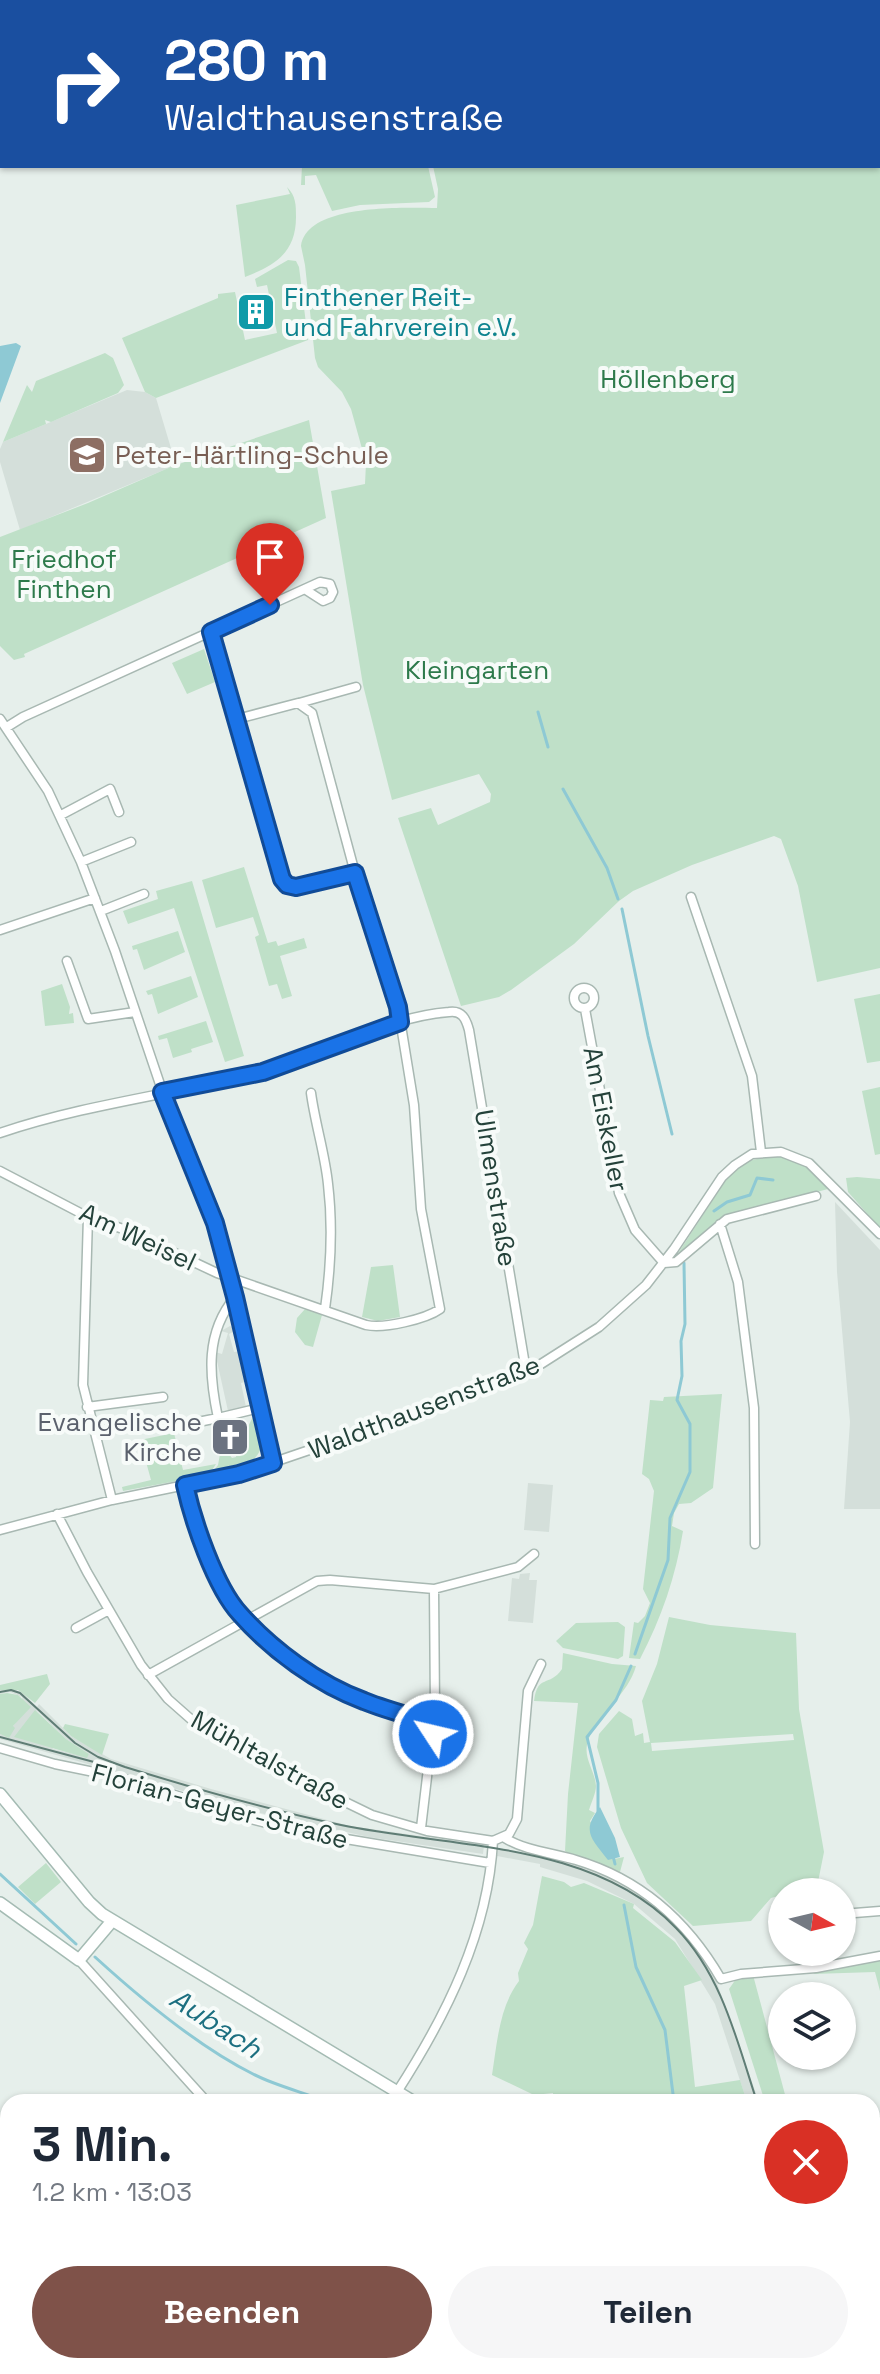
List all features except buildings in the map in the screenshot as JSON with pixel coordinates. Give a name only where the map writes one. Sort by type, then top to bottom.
[{"type":"main road","points":[[1,1797],[89,1902],[107,1918],[400,2094]]},
{"type":"main road","points":[[0,1903],[79,1960],[107,1918]]},
{"type":"street","points":[[273,1463],[235,1297],[206,1196],[162,1092],[101,911],[61,815],[4,723],[306,590]]},
{"type":"street","points":[[211,632],[284,882],[296,887],[355,873]]},
{"type":"street","points":[[237,719],[356,687]]},
{"type":"street","points":[[0,1133],[90,1107],[263,1072],[400,1022],[398,1007],[355,873],[312,713],[298,703]]},
{"type":"street","points":[[61,815],[110,789],[119,812]]},
{"type":"street","points":[[81,862],[131,842]]},
{"type":"street","points":[[101,911],[144,894]]},
{"type":"street","points":[[691,897],[752,1076],[761,1152],[781,1152],[809,1163],[880,1234]]},
{"type":"street","points":[[0,930],[95,898]]},
{"type":"street","points":[[67,961],[88,1019],[135,1012]]},
{"type":"street","name":"Am Eiskeller","points":[[585,1009],[619,1193],[635,1230],[664,1263]]},
{"type":"street","name":"Ulmenstraße","points":[[400,1022],[456,1012],[464,1016],[488,1133],[520,1349],[526,1371]]},
{"type":"street","name":"Am Weisel","points":[[0,1171],[88,1217],[126,1230],[230,1278],[373,1327],[432,1314],[440,1309],[421,1209],[414,1105],[400,1022]]},
{"type":"street","points":[[311,1093],[328,1182],[331,1221],[325,1309]]},
{"type":"street","name":"Waldthausenstraße","points":[[0,1530],[112,1500],[239,1474],[412,1415],[526,1371],[599,1327],[641,1289],[664,1263],[729,1170],[752,1154],[761,1152]]},
{"type":"street","points":[[664,1263],[676,1262],[727,1219],[816,1196]]},
{"type":"street","points":[[88,1217],[82,1362],[87,1407],[112,1500]]},
{"type":"street","points":[[720,1224],[738,1282],[754,1408],[755,1544]]},
{"type":"street","points":[[218,1418],[210,1378],[210,1354],[218,1327],[235,1297]]},
{"type":"street","points":[[87,1407],[163,1397]]},
{"type":"street","points":[[173,1427],[260,1408]]},
{"type":"street","points":[[185,1485],[209,1560],[239,1613],[266,1639],[316,1676],[361,1700],[434,1723]]},
{"type":"street","name":"Mühltalstraße","points":[[57,1514],[148,1675],[168,1699],[195,1723],[265,1763],[372,1815],[421,1828],[493,1841]]},
{"type":"street","points":[[148,1675],[312,1583],[324,1580],[434,1589],[518,1567],[534,1554]]},
{"type":"street","points":[[421,1828],[434,1723],[434,1589]]},
{"type":"street","points":[[76,1628],[109,1610]]},
{"type":"street","points":[[397,2092],[433,2033],[457,1985],[480,1916],[493,1841],[505,1838],[514,1828],[528,1691],[541,1664]]},
{"type":"street","name":"Florian-Geyer-Straße","points":[[0,1748],[55,1764],[118,1777],[298,1831],[490,1863]]},
{"type":"street","points":[[505,1838],[519,1846],[596,1867],[634,1884],[690,1933],[721,1979],[741,1974],[816,1968],[880,1956]]},
{"type":"street","points":[[856,1913],[880,1911]]},
{"type":"street","points":[[79,1960],[200,2094]]},
{"type":"shaded area","name":"Peter-Härtling-Schule","points":[[127,390],[145,392],[156,398],[176,465],[20,530],[0,462],[3,442]]},
{"type":"shaded area","points":[[835,1202],[880,1250],[880,1509],[844,1509],[850,1422],[837,1272]]},
{"type":"shaded area","points":[[230,1326],[237,1330],[229,1334],[234,1352],[241,1351],[248,1381],[241,1383],[246,1407],[228,1411],[215,1352],[222,1354],[228,1333],[221,1331]]},
{"type":"shaded area","points":[[528,1483],[553,1485],[549,1532],[524,1530]]},
{"type":"shaded area","points":[[530,1573],[529,1580],[537,1580],[533,1623],[508,1621],[512,1578],[519,1579],[520,1574]]},
{"type":"shaded area","points":[[9,1688],[22,1692],[37,1707],[39,1704],[71,1736],[111,1759],[350,1826],[484,1845],[483,1854],[369,1837],[260,1813],[0,1739],[0,1734],[9,1737],[24,1712],[22,1697],[10,1692],[0,1694],[0,1690]],"holes":[[[36,1710],[66,1739],[89,1754],[87,1757],[53,1749]]]},
{"type":"shaded area","points":[[498,1849],[563,1860],[608,1875],[650,1900],[675,1923],[700,1953],[716,1980],[756,2094],[744,2094],[715,2004],[675,1939],[634,1904],[587,1881],[540,1867],[540,1864],[497,1856]]},
{"type":"green space","points":[[302,168],[428,168],[435,197],[429,202],[360,205],[332,211],[316,175],[305,176],[305,185],[301,185]]},
{"type":"green space","name":"Höllenberg","points":[[433,168],[880,168],[880,968],[817,982],[798,886],[781,839],[774,836],[692,865],[633,891],[574,944],[511,990],[499,997],[461,1006],[398,818],[431,808],[438,825],[490,802],[491,794],[479,774],[392,800],[363,685],[331,491],[365,484],[366,463],[351,409],[342,392],[318,367],[315,358],[301,246],[307,232],[320,222],[338,215],[381,209],[437,208],[438,189]]},
{"type":"green space","points":[[287,187],[296,205],[295,229],[288,248],[275,262],[245,277],[236,205],[290,194]]},
{"type":"green space","points":[[288,260],[296,261],[299,267],[308,340],[156,398],[145,392],[122,338],[218,298],[218,294],[235,292],[245,340],[277,333],[267,285],[257,287],[255,279]]},
{"type":"green space","points":[[105,353],[113,358],[124,385],[118,393],[51,422],[45,420],[46,424],[3,442],[27,385],[32,392],[36,381]]},
{"type":"green space","name":"Friedhof Finthen","points":[[309,420],[326,518],[24,654],[25,657],[14,660],[0,646],[0,537],[173,466]]},
{"type":"green space","points":[[204,649],[215,682],[187,694],[172,663]]},
{"type":"green space","points":[[244,867],[268,943],[276,941],[278,946],[304,938],[307,948],[280,956],[292,996],[282,999],[277,984],[269,986],[255,937],[259,935],[253,917],[216,928],[202,880]]},
{"type":"green space","points":[[192,881],[244,1056],[225,1062],[174,908],[128,924],[123,911],[158,899],[156,891]]},
{"type":"green space","points":[[178,931],[185,952],[144,970],[137,949],[133,950],[132,946]]},
{"type":"green space","points":[[191,976],[198,997],[158,1014],[152,994],[148,995],[146,991]]},
{"type":"green space","points":[[62,984],[74,1023],[45,1026],[41,991]]},
{"type":"green space","points":[[880,994],[880,1061],[867,1063],[854,999]]},
{"type":"green space","points":[[206,1021],[213,1042],[191,1049],[192,1052],[173,1058],[167,1038],[159,1040],[158,1036]]},
{"type":"green space","points":[[880,1087],[880,1154],[875,1155],[862,1091]]},
{"type":"green space","points":[[776,1155],[801,1162],[828,1189],[726,1216],[675,1258],[729,1175],[748,1161]]},
{"type":"green space","points":[[846,1178],[880,1179],[880,1228],[848,1192]]},
{"type":"green space","points":[[393,1265],[400,1317],[378,1321],[362,1317],[371,1267]]},
{"type":"green space","points":[[305,1309],[322,1315],[313,1347],[305,1345],[295,1332],[297,1318]]},
{"type":"green space","points":[[722,1394],[713,1488],[691,1503],[679,1504],[674,1513],[672,1526],[683,1531],[672,1581],[640,1659],[629,1658],[634,1622],[638,1623],[645,1616],[650,1603],[643,1589],[654,1491],[649,1479],[642,1474],[650,1400]]},
{"type":"green space","points":[[254,1415],[261,1434],[259,1453],[247,1464],[211,1474],[218,1465],[220,1454],[228,1453],[232,1458],[236,1457],[237,1451],[242,1448],[241,1435]]},
{"type":"green space","points":[[174,1433],[183,1470],[216,1464],[209,1475],[123,1491],[122,1487],[151,1480],[140,1440]]},
{"type":"green space","points":[[669,1617],[710,1625],[796,1633],[799,1709],[824,1852],[819,1878],[768,1878],[768,1901],[751,1921],[693,1926],[647,1883],[621,1828],[597,1747],[599,1734],[619,1711],[632,1719],[635,1736],[643,1733],[644,1743],[650,1742],[642,1701],[657,1664]],"holes":[[[793,1734],[794,1740],[652,1751],[651,1743]]]},
{"type":"green space","points":[[618,1622],[625,1627],[623,1656],[618,1659],[563,1648],[556,1641],[576,1623]]},
{"type":"green space","points":[[563,1653],[636,1666],[627,1686],[594,1728],[587,1745],[587,1757],[596,1786],[589,1810],[595,1813],[590,1821],[614,1859],[624,1857],[620,1872],[565,1851],[578,1703],[534,1701],[538,1687],[562,1669]]},
{"type":"green space","points":[[47,1674],[50,1684],[35,1703],[18,1690],[0,1690],[0,1685]]},
{"type":"green space","points":[[0,1694],[18,1695],[31,1707],[13,1726],[15,1728],[9,1738],[0,1734]]},
{"type":"green space","points":[[35,1710],[66,1739],[89,1754],[87,1758],[14,1737]]},
{"type":"green space","points":[[65,1724],[109,1734],[102,1755],[71,1736],[63,1728]]},
{"type":"green space","points":[[46,1863],[61,1882],[35,1904],[18,1887]]},
{"type":"green space","points":[[542,1876],[571,1887],[584,1883],[634,1904],[633,1908],[675,1942],[702,1980],[684,1986],[695,2087],[740,2080],[744,2094],[532,2094],[492,2075],[500,2026],[507,2002],[519,1981],[518,1973],[528,1949],[524,1943],[533,1925]]},
{"type":"green space","points":[[880,1959],[880,1991],[875,1972],[813,1974],[819,1970],[856,1966],[856,1963]]},
{"type":"green space","points":[[753,1975],[768,2031],[768,2070],[778,2070],[785,2094],[762,2094],[729,1989],[736,1979]]},
{"type":"water","points":[[16,343],[21,346],[0,403],[0,346]]},
{"type":"water","points":[[600,1807],[615,1838],[620,1857],[608,1860],[590,1834],[591,1822]]},
{"type":"waterway","points":[[538,712],[548,747]]},
{"type":"waterway","points":[[563,789],[607,868],[618,899]]},
{"type":"waterway","points":[[622,909],[672,1134]]},
{"type":"waterway","points":[[714,1211],[727,1202],[750,1195],[757,1178],[773,1180]]},
{"type":"waterway","points":[[635,1654],[668,1560],[670,1518],[690,1472],[690,1424],[677,1400],[682,1376],[681,1341],[685,1324],[684,1263]]},
{"type":"waterway","points":[[598,1811],[598,1783],[587,1737],[616,1700],[631,1666]]},
{"type":"waterway","points":[[613,1856],[615,1864]]},
{"type":"waterway","name":"Aubach","points":[[0,1874],[76,1944]]},
{"type":"waterway","points":[[624,1905],[636,1967],[665,2030],[673,2094]]},
{"type":"waterway","name":"Aubach","points":[[95,1957],[151,2005],[212,2050],[262,2078],[306,2094]]},
{"type":"tram line","points":[[0,1692],[11,1690],[20,1693],[75,1743],[98,1757],[125,1767],[232,1799],[314,1819],[519,1852],[604,1878],[642,1900],[676,1928],[692,1946],[717,1988],[754,2094]]},
{"type":"tram line","points":[[0,1737],[94,1762]]},
{"type":"place","name":"Finthener Reit- und Fahrverein e.V.","points":[[256,312]]},
{"type":"place","name":"Peter-Härtling-Schule","points":[[87,455]]},
{"type":"place","name":"Evangelische Kirche","points":[[230,1437]]},
{"type":"route","points":[[270,605],[211,632],[282,879],[287,885],[296,887],[355,873],[398,1007],[400,1022],[263,1072],[162,1092],[215,1223],[273,1463],[239,1474],[185,1485],[200,1539],[222,1586],[240,1615],[283,1653],[316,1676],[361,1700],[434,1723],[433,1734]]},
{"type":"park label","name":"Kleingarten","points":[[477,670]]}]
